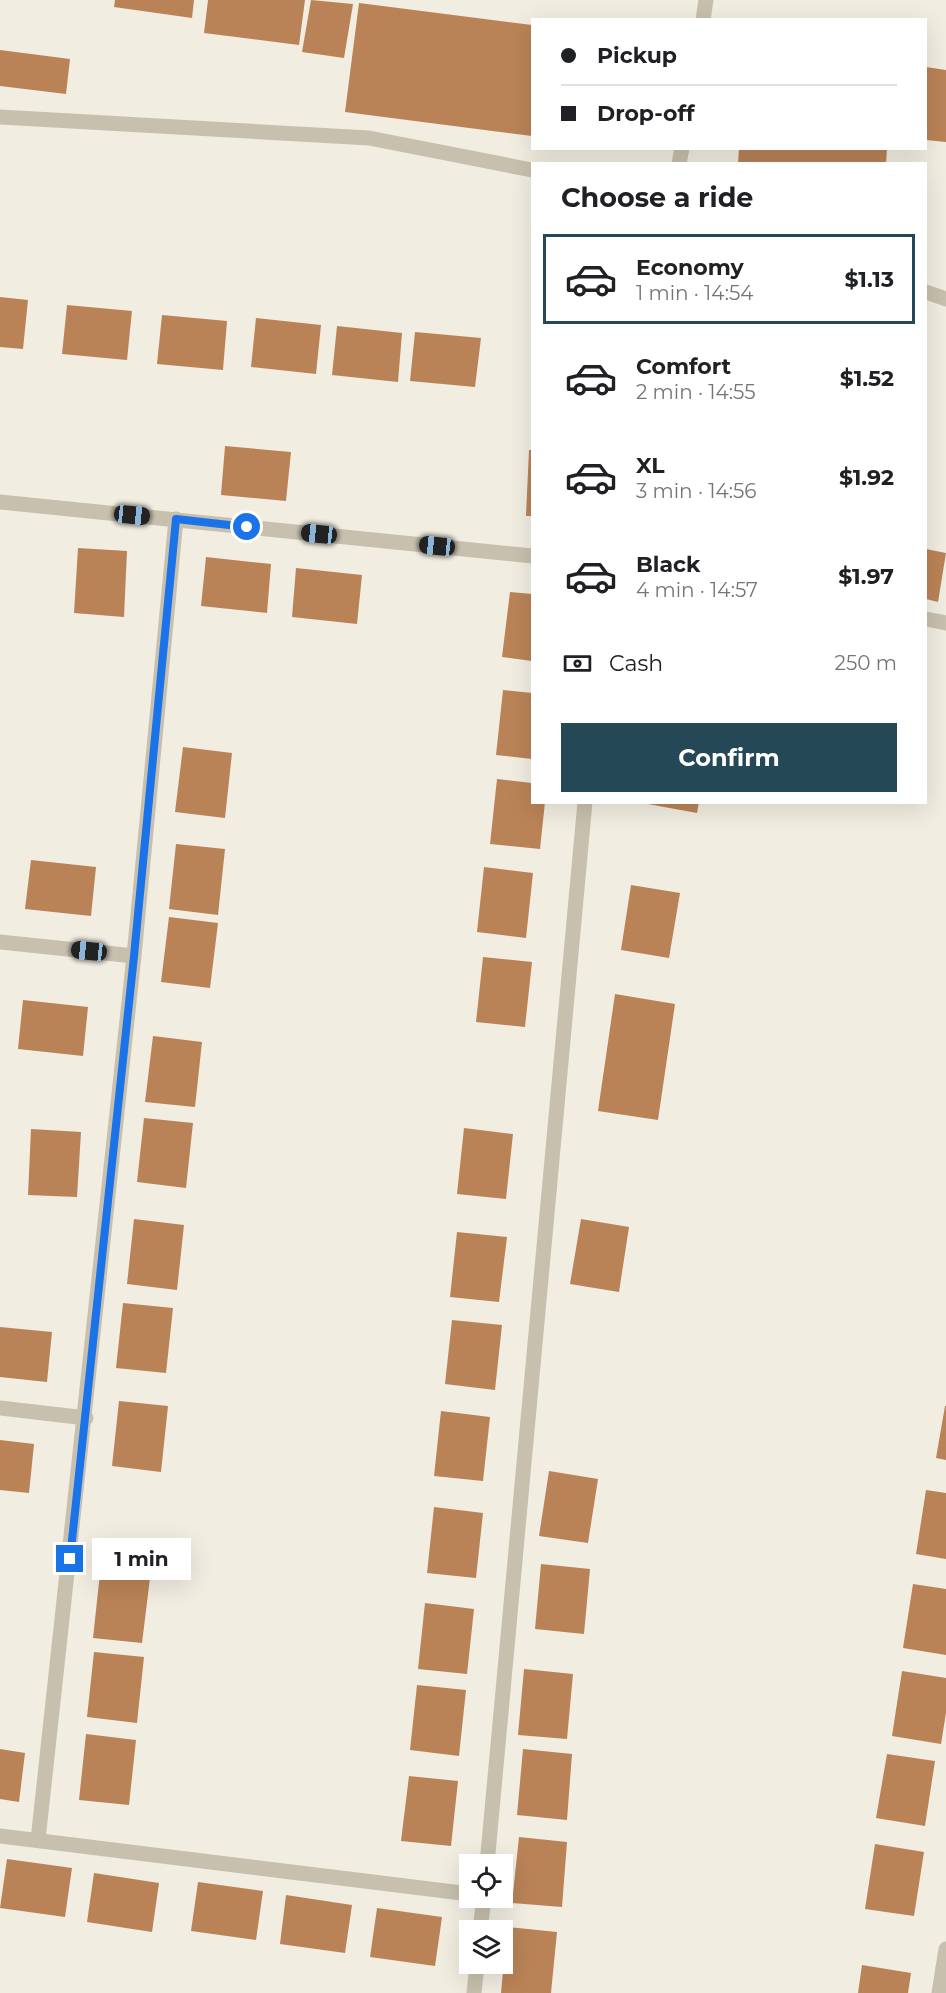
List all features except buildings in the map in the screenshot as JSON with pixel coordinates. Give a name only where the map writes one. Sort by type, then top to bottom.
[{"type":"street","points":[[703,18],[706,0]]},
{"type":"street","points":[[0,117],[369,138],[531,170]]},
{"type":"street","points":[[927,292],[946,299]]},
{"type":"street","points":[[0,502],[531,556]]},
{"type":"street","points":[[38,1840],[86,1418],[176,519]]},
{"type":"street","points":[[927,619],[946,623]]},
{"type":"street","points":[[488,1854],[585,804]]},
{"type":"street","points":[[0,942],[134,956]]},
{"type":"street","points":[[0,1408],[86,1418]]},
{"type":"street","points":[[0,1836],[459,1893]]},
{"type":"street","points":[[939,1993],[946,1949]]},
{"type":"street","points":[[474,1993],[476,1974]]},
{"type":"route","points":[[70,1559],[134,956],[176,519],[247,527]]}]
